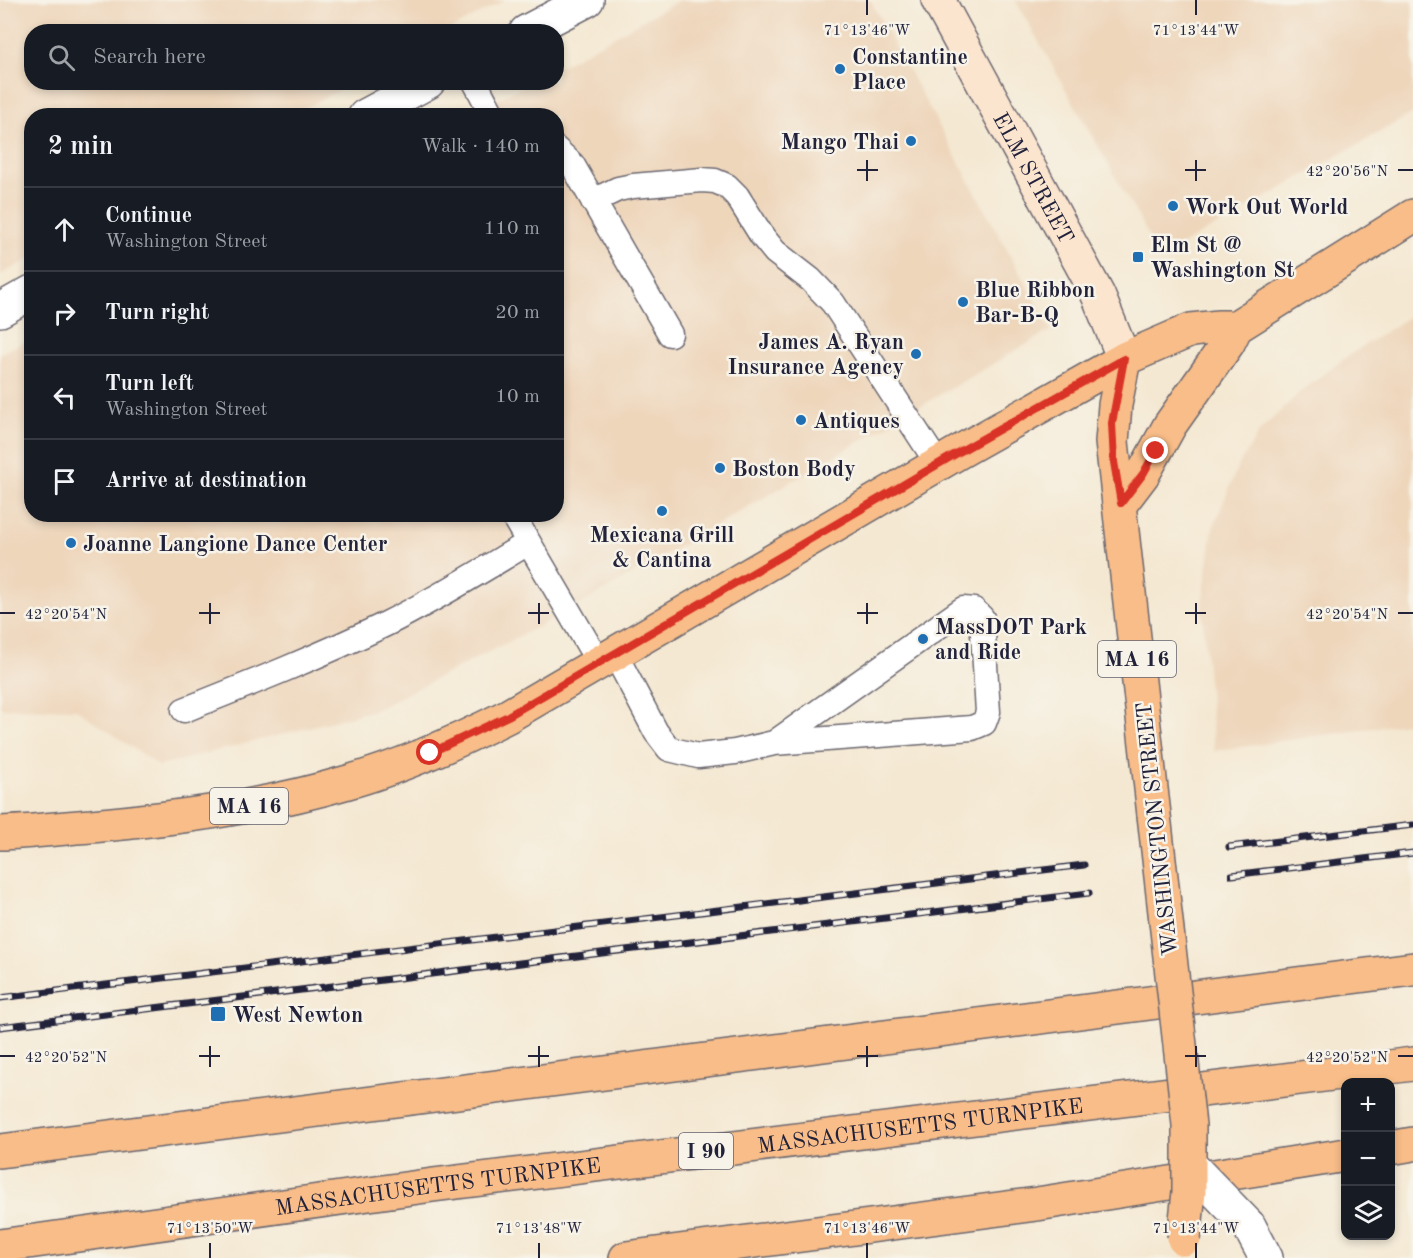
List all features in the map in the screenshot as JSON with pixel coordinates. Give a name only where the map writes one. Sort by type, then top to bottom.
[{"type":"main road","name":"MA 16","points":[[1121,503],[1143,474],[1177,414],[1206,376],[1236,327],[1413,216]]},
{"type":"main road","name":"MA 16","points":[[0,833],[222,811],[350,782],[430,753],[508,716],[938,464],[1124,359],[1191,330],[1236,327]]},
{"type":"main road","name":"WASHINGTON STREET","points":[[1124,359],[1112,423],[1114,462],[1121,503],[1187,1106],[1190,1165],[1189,1206],[1183,1248]]},
{"type":"main road","points":[[0,1151],[1413,969]]},
{"type":"main road","name":"MASSACHUSETTS TURNPIKE","points":[[0,1246],[433,1185],[1413,1064]]},
{"type":"main road","points":[[1395,1147],[1413,1144]]},
{"type":"main road","points":[[626,1258],[1037,1204],[1341,1156]]},
{"type":"street","points":[[541,24],[587,0]]},
{"type":"street","name":"ELM STREET","points":[[938,0],[1098,295],[1124,359]]},
{"type":"street","points":[[379,108],[413,90]]},
{"type":"street","points":[[0,310],[24,296]]},
{"type":"street","points":[[1190,1165],[1249,1226],[1266,1258]]},
{"type":"lane","points":[[479,90],[489,108]]},
{"type":"lane","points":[[564,156],[572,164],[670,334]]},
{"type":"lane","points":[[593,201],[618,189],[633,186],[702,180],[715,181],[727,186],[737,196],[775,252],[811,280],[832,303],[938,464]]},
{"type":"lane","points":[[516,522],[528,543],[669,749],[698,756],[735,752],[774,743],[972,728],[984,723],[988,712],[982,618],[975,610],[963,609],[774,743]]},
{"type":"lane","points":[[184,710],[343,645],[430,601],[528,543]]},
{"type":"shaded area","points":[[0,0],[505,0],[460,24],[24,24],[24,90],[339,90],[305,108],[24,108],[24,262],[0,275]]},
{"type":"shaded area","points":[[680,0],[870,0],[1051,330],[578,606],[375,710],[159,766],[76,709],[0,708],[0,354],[24,342],[24,522],[564,522],[564,108],[481,108],[516,90],[564,90],[564,64]]},
{"type":"shaded area","points":[[1015,0],[1413,0],[1413,113],[1161,257]]},
{"type":"shaded area","points":[[1413,314],[1413,722],[1214,751],[1202,606],[1213,528],[1238,466],[1260,431],[1299,393],[1345,358]]},
{"type":"railway","points":[[1229,847],[1413,825]]},
{"type":"railway","points":[[1232,875],[1413,853]]},
{"type":"railway","points":[[0,998],[1084,865]]},
{"type":"railway","points":[[0,1027],[1089,893]]},
{"type":"place","name":"Constantine Place","points":[[840,69]]},
{"type":"place","name":"Mango Thai","points":[[911,141]]},
{"type":"place","name":"Work Out World","points":[[1173,206]]},
{"type":"place","name":"Elm St @ Washington St","points":[[1138,257]]},
{"type":"place","name":"Blue Ribbon Bar-B-Q","points":[[963,302]]},
{"type":"place","name":"James A. Ryan Insurance Agency","points":[[916,354]]},
{"type":"place","name":"Antiques","points":[[801,420]]},
{"type":"place","name":"Boston Body","points":[[720,468]]},
{"type":"place","name":"Mexicana Grill & Cantina","points":[[662,511]]},
{"type":"place","name":"Joanne Langione Dance Center","points":[[71,543]]},
{"type":"place","name":"MassDOT Park and Ride","points":[[923,639]]},
{"type":"place","name":"West Newton","points":[[218,1014]]},
{"type":"route","points":[[430,753],[508,716],[959,452],[1124,359],[1112,423],[1114,462],[1121,503],[1143,474],[1156,451]]}]
